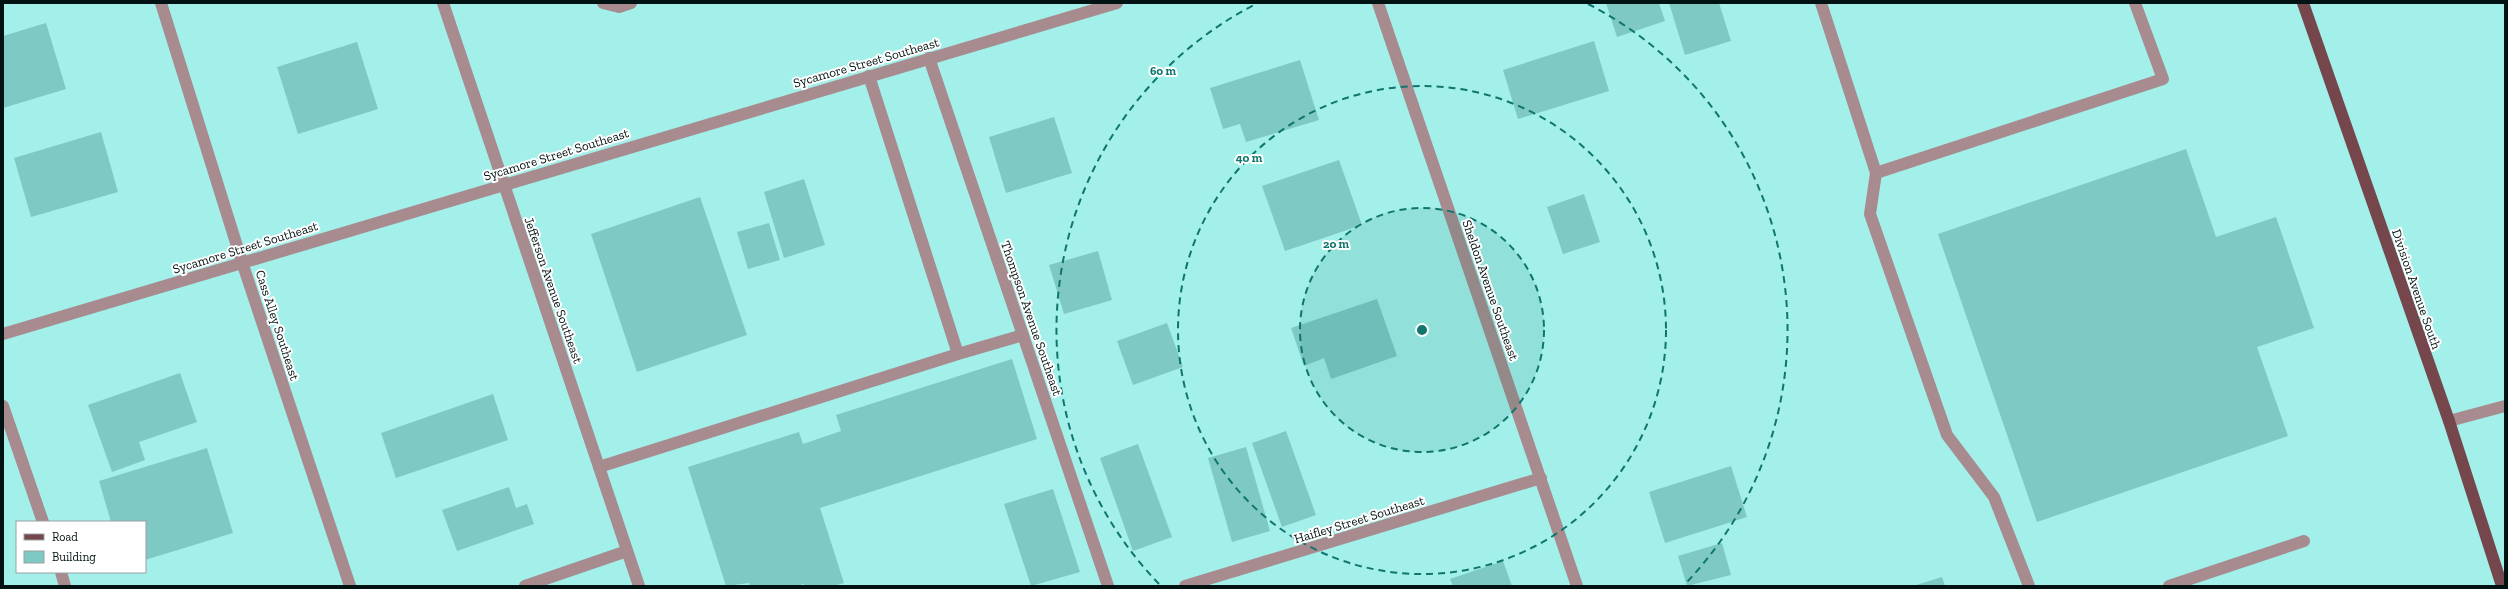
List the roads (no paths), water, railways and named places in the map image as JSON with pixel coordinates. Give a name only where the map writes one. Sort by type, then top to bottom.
[{"type":"main road","name":"Division Avenue South","points":[[2303,3],[2449,421],[2502,586]]},
{"type":"street","name":"Cass Alley Southeast","points":[[160,3],[242,262],[350,586]]},
{"type":"street","name":"Jefferson Avenue Southeast","points":[[443,3],[639,586]]},
{"type":"street","points":[[603,3],[619,7],[631,3]]},
{"type":"street","name":"Sycamore Street Southeast","points":[[3,334],[503,184],[1117,3]]},
{"type":"street","name":"Sheldon Avenue Southeast","points":[[1378,3],[1577,586]]},
{"type":"street","points":[[1821,3],[1876,173],[1870,214],[1947,435],[1994,497],[2029,586]]},
{"type":"street","points":[[1876,173],[2163,79],[2135,3]]},
{"type":"street","name":"Thompson Avenue Southeast","points":[[929,58],[1108,586]]},
{"type":"street","points":[[870,76],[958,354]]},
{"type":"street","points":[[599,467],[1023,335]]},
{"type":"street","points":[[3,406],[43,521]]},
{"type":"street","points":[[2449,421],[2505,406]]},
{"type":"street","name":"Haifley Street Southeast","points":[[1185,586],[1541,478]]},
{"type":"street","points":[[2169,586],[2304,541]]},
{"type":"street","points":[[525,586],[627,551]]},
{"type":"street","points":[[60,573],[65,586]]}]
